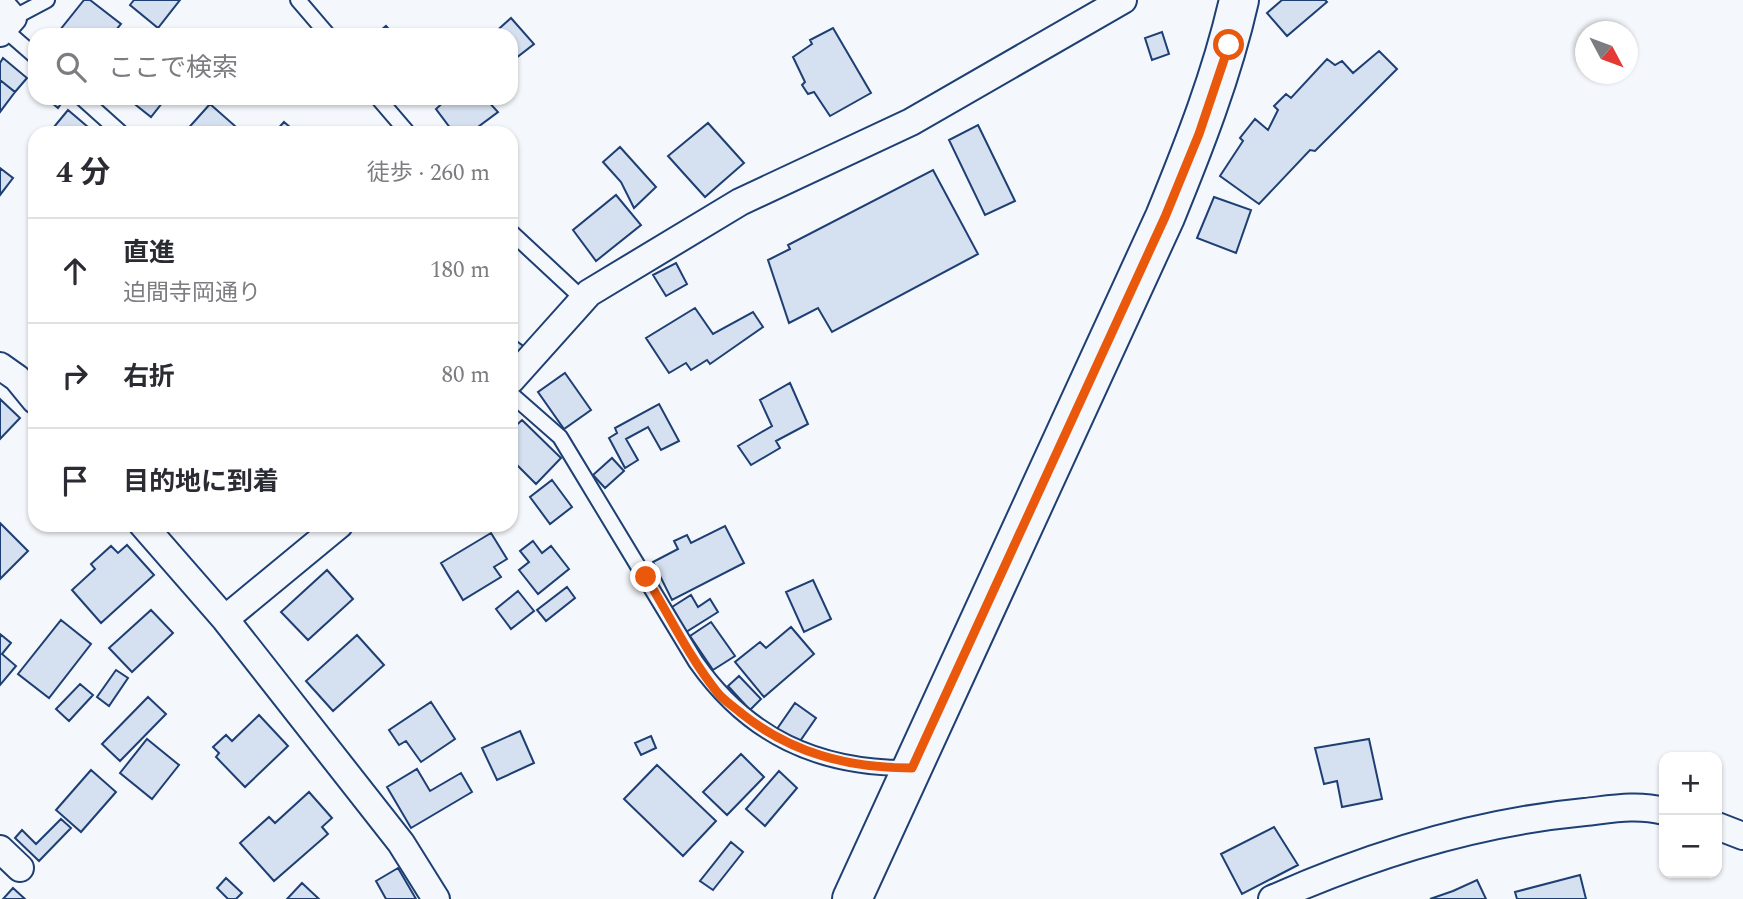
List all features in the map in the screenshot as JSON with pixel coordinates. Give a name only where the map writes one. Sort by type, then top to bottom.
[{"type":"street","points":[[518,372],[584,300],[740,202],[911,122],[1123,0]]},
{"type":"street","points":[[852,899],[1165,217],[1199,134],[1229,45],[1240,0]]},
{"type":"street","points":[[0,366],[28,392]]},
{"type":"street","points":[[149,532],[225,619],[401,843],[436,899]]},
{"type":"street","points":[[225,619],[331,532]]},
{"type":"street","points":[[1272,899],[1325,876],[1471,831],[1534,817],[1643,806],[1659,810]]},
{"type":"street","points":[[1722,829],[1743,836]]},
{"type":"street","points":[[0,849],[20,867]]},
{"type":"lane","points":[[28,48],[4,21],[47,0]]},
{"type":"lane","points":[[298,0],[322,28]]},
{"type":"lane","points":[[90,105],[113,126]]},
{"type":"lane","points":[[384,105],[402,126]]},
{"type":"lane","points":[[518,239],[584,300]]},
{"type":"lane","points":[[518,400],[560,437],[718,694],[758,726],[802,750],[845,763],[912,768]]},
{"type":"building","points":[[84,0],[90,0],[121,24],[118,28],[62,28]]},
{"type":"building","points":[[134,0],[180,0],[158,28],[130,5]]},
{"type":"building","points":[[1282,0],[1327,2],[1287,36],[1267,13]]},
{"type":"building","points":[[511,18],[534,44],[518,57],[518,28],[500,28]]},
{"type":"building","points":[[833,28],[871,93],[830,116],[814,92],[808,94],[802,85],[805,82],[793,57],[812,44],[810,40]]},
{"type":"building","points":[[1162,32],[1169,54],[1152,60],[1145,38]]},
{"type":"building","points":[[1379,51],[1397,69],[1315,151],[1310,150],[1259,204],[1220,176],[1243,141],[1240,138],[1255,119],[1268,130],[1278,110],[1274,106],[1286,94],[1291,98],[1327,59],[1335,65],[1342,61],[1353,73]]},
{"type":"building","points":[[3,58],[27,78],[15,92],[0,80],[0,63]]},
{"type":"building","points":[[0,80],[15,92],[0,112]]},
{"type":"building","points":[[136,105],[160,105],[151,117]]},
{"type":"building","points":[[211,105],[235,126],[190,126]]},
{"type":"building","points":[[440,105],[492,105],[498,112],[479,126],[449,126],[436,109]]},
{"type":"building","points":[[68,110],[87,126],[55,126]]},
{"type":"building","points":[[708,123],[744,163],[705,197],[668,156]]},
{"type":"building","points":[[978,125],[1015,201],[985,215],[949,140]]},
{"type":"building","points":[[620,147],[656,187],[634,208],[621,182],[603,162]]},
{"type":"building","points":[[0,168],[13,178],[0,195]]},
{"type":"building","points":[[933,170],[978,254],[832,332],[818,308],[789,323],[768,260],[790,249],[788,245]]},
{"type":"building","points":[[616,195],[641,225],[596,261],[573,230]]},
{"type":"building","points":[[1214,197],[1251,210],[1236,253],[1197,238]]},
{"type":"building","points":[[676,263],[687,284],[666,296],[653,275]]},
{"type":"building","points":[[695,308],[713,334],[753,312],[763,327],[710,364],[707,360],[691,370],[686,363],[669,373],[646,338]]},
{"type":"building","points":[[518,342],[526,348],[518,357]]},
{"type":"building","points":[[565,373],[591,410],[564,429],[538,392]]},
{"type":"building","points":[[790,383],[808,424],[776,441],[780,448],[751,465],[738,446],[772,426],[760,400]]},
{"type":"building","points":[[0,399],[20,418],[0,439]]},
{"type":"building","points":[[659,404],[679,441],[661,450],[648,427],[626,439],[638,460],[625,468],[609,438],[617,433],[615,428]]},
{"type":"building","points":[[522,420],[561,458],[536,484],[518,466],[518,424]]},
{"type":"building","points":[[612,458],[624,471],[605,488],[593,475]]},
{"type":"building","points":[[552,480],[572,507],[550,524],[530,497]]},
{"type":"building","points":[[0,523],[28,551],[0,579]]},
{"type":"building","points":[[725,526],[744,563],[672,600],[653,562],[678,549],[674,541],[687,535],[691,543]]},
{"type":"building","points":[[491,533],[507,559],[494,567],[501,577],[463,600],[441,563]]},
{"type":"building","points":[[533,541],[542,553],[551,546],[569,569],[538,594],[519,570],[529,562],[520,551]]},
{"type":"building","points":[[127,545],[154,575],[101,623],[72,590],[95,569],[91,564],[111,546],[118,553]]},
{"type":"building","points":[[327,570],[353,599],[308,640],[281,612]]},
{"type":"building","points":[[813,580],[831,619],[804,632],[786,592]]},
{"type":"building","points":[[567,587],[575,598],[546,621],[537,610]]},
{"type":"building","points":[[518,591],[534,611],[511,629],[496,609]]},
{"type":"building","points":[[691,595],[698,607],[710,599],[718,612],[686,632],[672,607]]},
{"type":"building","points":[[151,610],[173,633],[132,672],[109,648]]},
{"type":"building","points":[[61,620],[91,644],[49,698],[18,674]]},
{"type":"building","points":[[711,622],[735,656],[713,670],[690,636]]},
{"type":"building","points":[[791,627],[814,654],[764,697],[735,662],[760,642],[766,648]]},
{"type":"building","points":[[0,634],[11,643],[2,654],[16,666],[0,685]]},
{"type":"building","points":[[357,635],[384,665],[333,711],[306,681]]},
{"type":"building","points":[[116,670],[128,678],[109,706],[97,697]]},
{"type":"building","points":[[739,676],[761,699],[750,710],[728,686]]},
{"type":"building","points":[[80,684],[93,695],[69,721],[56,709]]},
{"type":"building","points":[[148,697],[166,714],[120,761],[102,744]]},
{"type":"building","points":[[431,702],[455,739],[421,762],[406,741],[399,745],[389,730]]},
{"type":"building","points":[[795,703],[816,718],[798,744],[777,729]]},
{"type":"building","points":[[259,715],[288,746],[245,787],[216,757],[219,753],[213,747],[226,735],[232,741]]},
{"type":"building","points":[[520,731],[534,763],[497,780],[482,748]]},
{"type":"building","points":[[651,736],[656,748],[641,755],[635,743]]},
{"type":"building","points":[[147,739],[179,765],[152,799],[120,773]]},
{"type":"building","points":[[1369,739],[1382,799],[1342,807],[1337,781],[1324,784],[1315,748]]},
{"type":"building","points":[[741,754],[764,777],[727,815],[703,792]]},
{"type":"building","points":[[657,765],[716,821],[683,856],[624,799]]},
{"type":"building","points":[[417,769],[430,791],[461,773],[472,792],[411,828],[387,787]]},
{"type":"building","points":[[91,770],[116,792],[81,832],[56,810]]},
{"type":"building","points":[[779,771],[797,788],[765,826],[746,809]]},
{"type":"building","points":[[309,792],[332,818],[322,827],[328,834],[274,881],[240,843],[269,817],[275,823]]},
{"type":"building","points":[[61,819],[71,828],[39,861],[15,838],[22,830],[36,844]]},
{"type":"building","points":[[1274,827],[1298,865],[1242,894],[1221,854]]},
{"type":"building","points":[[731,842],[743,852],[713,890],[700,881]]},
{"type":"building","points":[[398,868],[416,899],[386,899],[376,881]]},
{"type":"building","points":[[1580,875],[1586,899],[1517,899],[1515,892]]},
{"type":"building","points":[[226,878],[242,893],[236,899],[228,899],[217,888]]},
{"type":"building","points":[[1477,880],[1486,899],[1430,899],[1453,891]]},
{"type":"building","points":[[302,883],[319,899],[287,899]]},
{"type":"building","points":[[13,888],[25,899],[3,899]]},
{"type":"route","points":[[646,577],[718,694],[758,726],[802,750],[845,763],[883,768],[912,768],[1165,217],[1199,134],[1229,45]]}]
